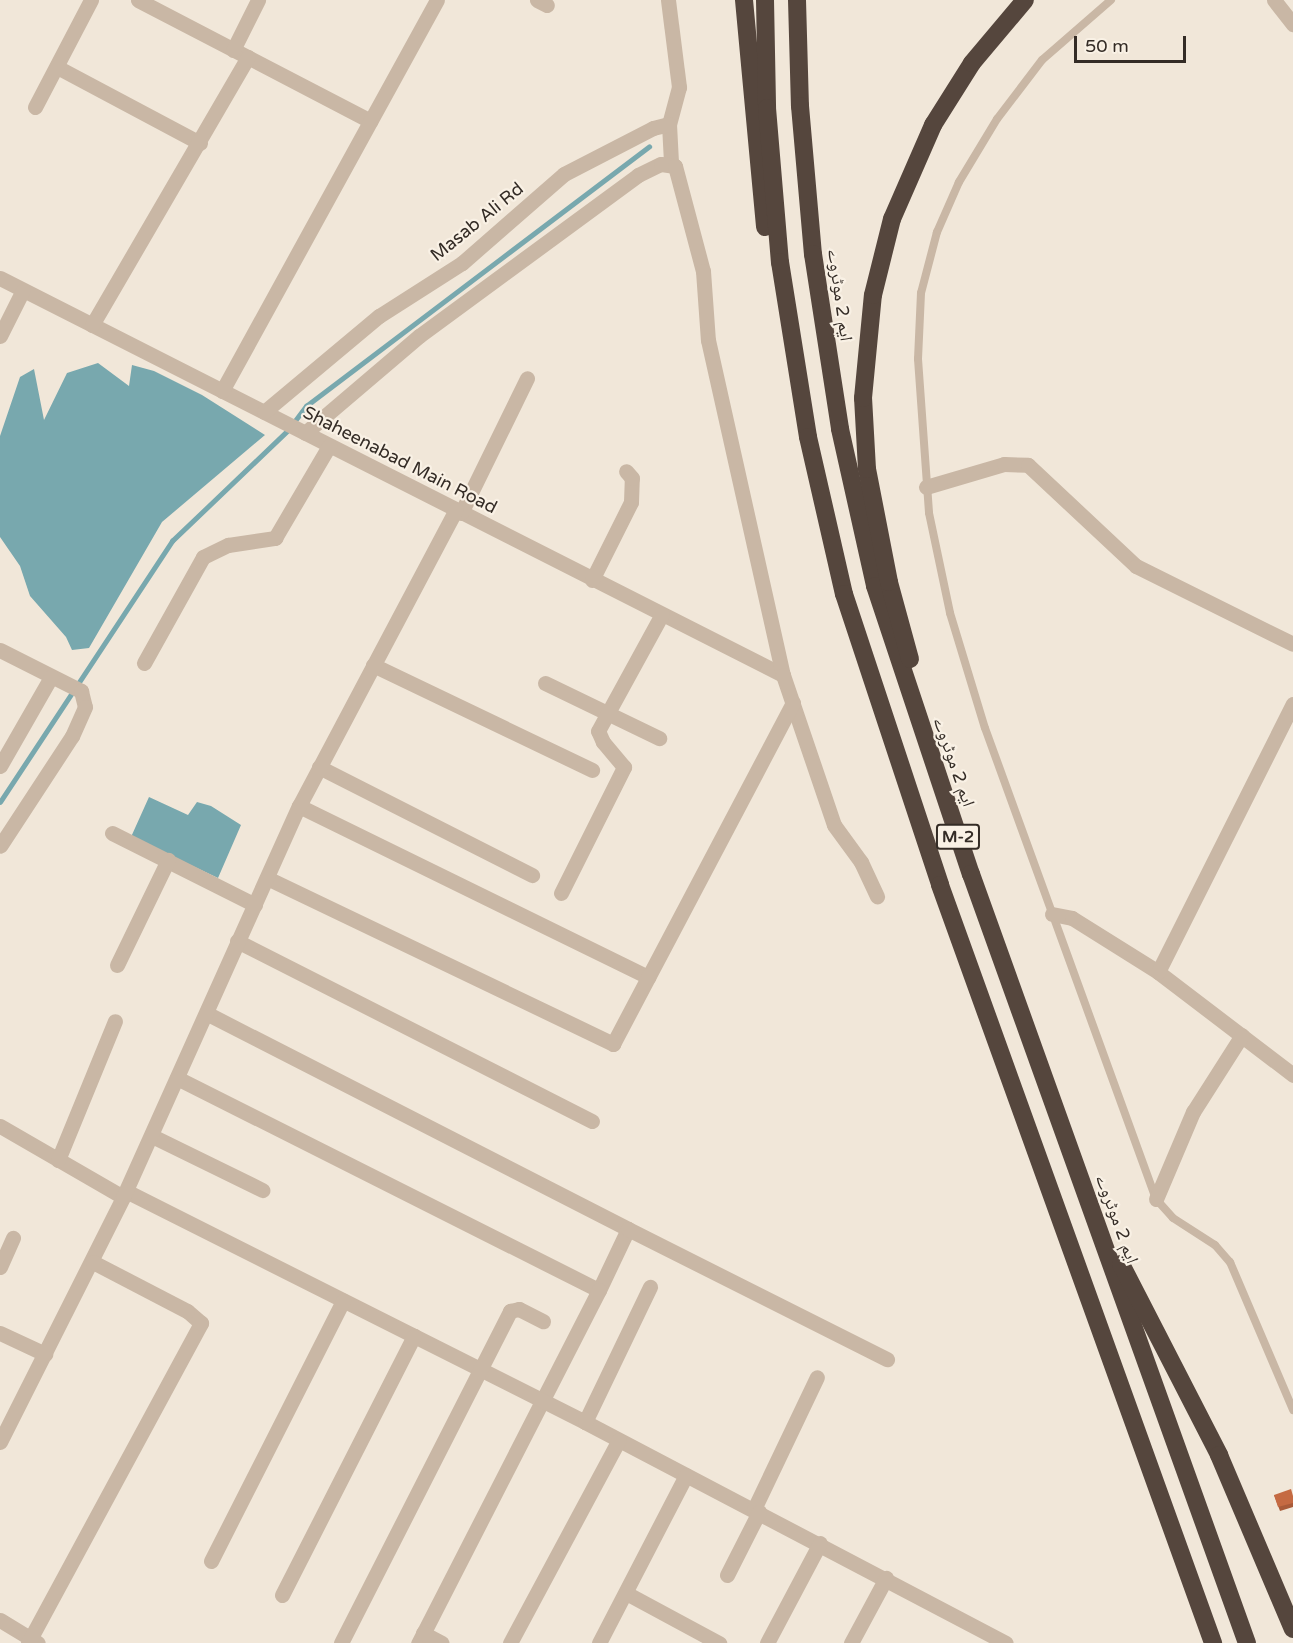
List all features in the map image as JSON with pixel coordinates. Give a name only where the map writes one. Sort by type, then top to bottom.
[{"type":"highway","points":[[744,0],[757,162],[790,393],[825,516]]},
{"type":"highway","name":"M-2","points":[[765,0],[767,108],[780,262],[806,425],[825,516],[867,673],[1213,1643]]},
{"type":"highway","name":"ایم 2 موٹروے","points":[[797,0],[800,106],[813,254],[856,509],[898,661],[971,874],[1247,1643]]},
{"type":"highway","points":[[971,874],[889,582],[867,469],[865,370],[879,267],[911,170],[958,84],[1025,0]]},
{"type":"highway","points":[[1083,1190],[1220,1455],[1293,1629]]},
{"type":"street","points":[[35,107],[92,0]]},
{"type":"street","points":[[138,0],[370,122]]},
{"type":"street","points":[[233,50],[258,0]]},
{"type":"street","points":[[222,391],[437,0]]},
{"type":"street","points":[[668,0],[679,87],[679,99],[669,124],[671,163],[680,176],[703,270],[708,340],[783,675],[834,825],[861,862],[877,896]]},
{"type":"street","points":[[1274,0],[1293,24]]},
{"type":"street","points":[[92,325],[248,57]]},
{"type":"street","points":[[57,67],[200,143]]},
{"type":"street","name":"Masab Ali Rd","points":[[264,412],[379,316],[462,263],[564,174],[653,128],[669,124]]},
{"type":"street","points":[[305,433],[419,336],[638,175],[671,163]]},
{"type":"street","name":"Shaheenabad Main Road","points":[[0,278],[783,675]]},
{"type":"street","points":[[0,336],[23,290]]},
{"type":"street","points":[[0,1442],[93,1262],[125,1194],[208,1014],[237,941],[299,806],[528,378]]},
{"type":"street","points":[[144,663],[203,557],[228,545],[275,538],[329,446]]},
{"type":"street","points":[[926,487],[1004,464],[1029,465],[1136,566],[1293,644]]},
{"type":"street","points":[[592,580],[631,502],[632,478],[626,471]]},
{"type":"street","points":[[561,893],[624,767],[600,738],[598,731],[662,614]]},
{"type":"street","points":[[0,650],[75,688],[85,707],[72,736],[0,846]]},
{"type":"street","points":[[373,665],[592,770]]},
{"type":"street","points":[[0,766],[51,676]]},
{"type":"street","points":[[545,683],[659,738]]},
{"type":"street","points":[[267,878],[613,1044],[793,703]]},
{"type":"street","points":[[1158,972],[1293,704]]},
{"type":"street","points":[[319,767],[532,875]]},
{"type":"street","points":[[299,806],[648,977]]},
{"type":"street","points":[[112,833],[255,905]]},
{"type":"street","points":[[117,965],[168,860]]},
{"type":"street","points":[[1052,914],[1072,918],[1158,972],[1293,1075]]},
{"type":"street","points":[[237,941],[592,1121]]},
{"type":"street","points":[[208,1014],[887,1359]]},
{"type":"street","points":[[58,1160],[115,1021]]},
{"type":"street","points":[[1156,1199],[1193,1112],[1242,1035]]},
{"type":"street","points":[[177,1078],[599,1290]]},
{"type":"street","points":[[0,1126],[58,1160],[545,1401],[820,1543],[997,1641]]},
{"type":"street","points":[[152,1136],[262,1190]]},
{"type":"street","points":[[442,1643],[421,1638],[545,1401],[628,1229]]},
{"type":"street","points":[[0,1267],[13,1238]]},
{"type":"street","points":[[0,1620],[32,1642],[201,1323],[187,1311],[93,1262]]},
{"type":"street","points":[[585,1422],[650,1287]]},
{"type":"street","points":[[211,1561],[343,1300]]},
{"type":"street","points":[[341,1643],[480,1369],[514,1308],[543,1321]]},
{"type":"street","points":[[0,1333],[45,1354]]},
{"type":"street","points":[[282,1595],[414,1336]]},
{"type":"street","points":[[727,1575],[817,1377]]},
{"type":"street","points":[[510,1643],[619,1440]]},
{"type":"street","points":[[599,1643],[686,1475]]},
{"type":"street","points":[[767,1643],[820,1543]]},
{"type":"street","points":[[851,1643],[886,1578]]},
{"type":"street","points":[[626,1593],[719,1643]]},
{"type":"lane","points":[[1111,0],[1042,60],[997,118],[959,182],[937,232],[921,294],[918,359],[926,487],[950,613],[985,728],[1156,1199],[1173,1218],[1215,1245],[1230,1262],[1293,1410]]},
{"type":"water","points":[[98,363],[129,386],[132,365],[154,371],[202,395],[265,435],[162,522],[89,648],[72,650],[66,637],[30,596],[20,566],[0,537],[0,436],[20,377],[34,369],[44,420],[67,373]]},
{"type":"water","points":[[149,797],[188,815],[197,802],[211,806],[241,825],[218,878],[131,837]]},
{"type":"building","points":[[1291,1489],[1293,1503],[1278,1507],[1274,1495]]},
{"type":"waterway","points":[[294,422],[306,406],[649,147]]},
{"type":"waterway","points":[[0,802],[172,541],[289,429]]}]
